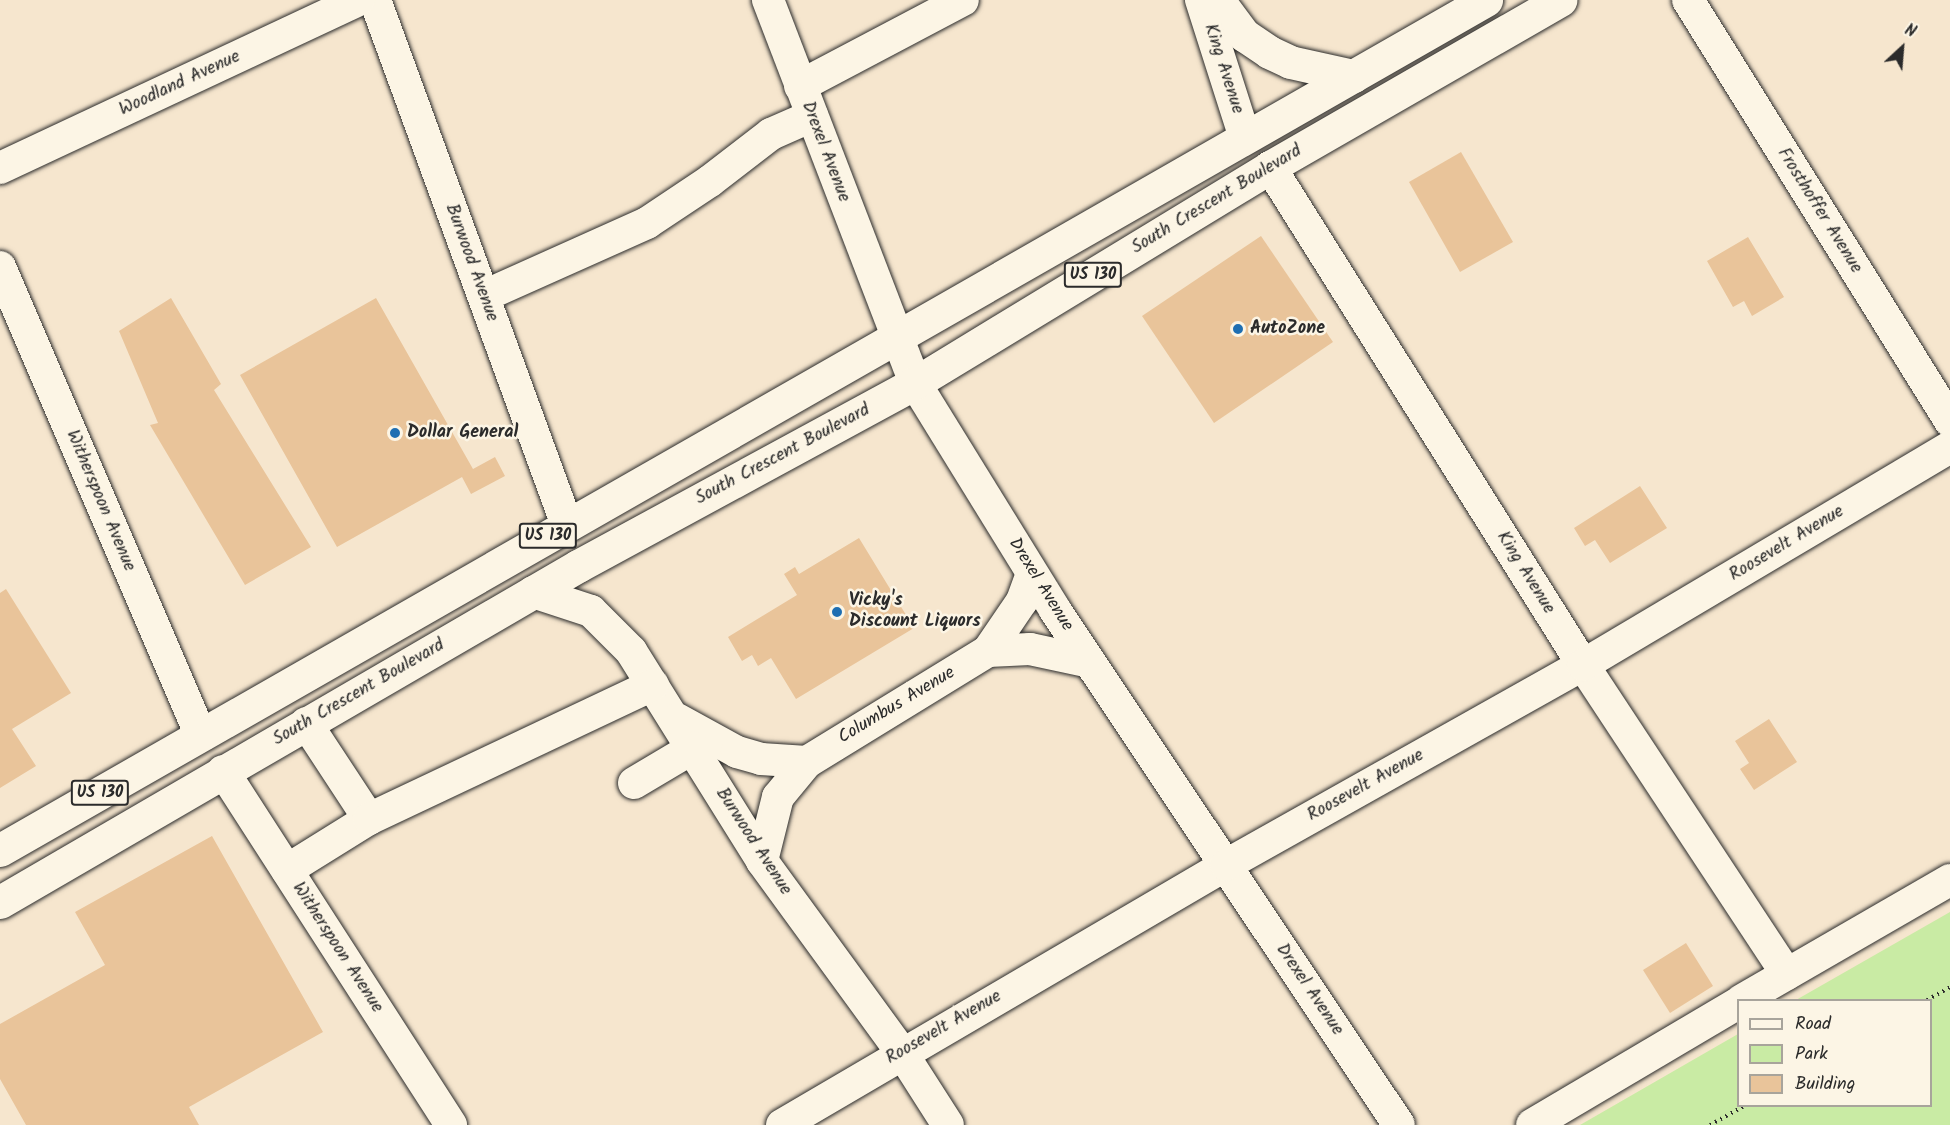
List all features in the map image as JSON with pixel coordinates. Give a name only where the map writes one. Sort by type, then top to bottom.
[{"type":"highway","points":[[1218,0],[1244,35],[1269,52],[1290,62],[1353,76]]},
{"type":"highway","name":"US 130","points":[[0,850],[1486,0]]},
{"type":"highway","name":"South Crescent Boulevard","points":[[0,902],[533,592],[915,383],[1270,167],[1560,0]]},
{"type":"street","name":"Woodland Avenue","points":[[0,168],[359,0]]},
{"type":"street","name":"Burwood Avenue","points":[[375,0],[567,525]]},
{"type":"street","name":"Drexel Avenue","points":[[768,0],[895,337],[915,383],[1055,610],[1399,1125]]},
{"type":"street","name":"King Avenue","points":[[1201,0],[1245,138]]},
{"type":"street","name":"Frosthoffer Avenue","points":[[1688,0],[1950,421]]},
{"type":"street","points":[[800,86],[960,1]]},
{"type":"street","points":[[483,296],[647,223],[710,182],[771,134],[812,116]]},
{"type":"street","name":"King Avenue","points":[[1270,167],[1583,664],[1786,975]]},
{"type":"street","name":"Witherspoon Avenue","points":[[0,267],[201,736]]},
{"type":"street","name":"Roosevelt Avenue","points":[[782,1125],[1226,865],[1583,664],[1950,447]]},
{"type":"street","name":"Columbus Avenue","points":[[762,861],[778,797],[807,762],[988,651],[1016,611],[1032,574]]},
{"type":"street","name":"Burwood Avenue","points":[[533,592],[591,611],[631,651],[762,861],[902,1053],[948,1125]]},
{"type":"street","points":[[988,651],[1030,650],[1090,662]]},
{"type":"street","points":[[287,870],[369,819],[653,685]]},
{"type":"street","points":[[674,717],[737,752],[761,759],[807,762]]},
{"type":"street","points":[[306,723],[369,819]]},
{"type":"street","points":[[633,783],[693,748]]},
{"type":"street","name":"Witherspoon Avenue","points":[[223,771],[451,1125]]},
{"type":"street","points":[[1744,999],[1950,880]]},
{"type":"street","points":[[1532,1125],[1737,1004]]},
{"type":"path","points":[[1929,999],[1950,987]]},
{"type":"path","points":[[1710,1125],[1742,1107]]},
{"type":"green space","points":[[1950,912],[1950,1125],[1580,1125],[1737,1035],[1737,1107],[1932,1107],[1932,999],[1798,999]]},
{"type":"building","points":[[1461,152],[1513,242],[1460,272],[1409,182]]},
{"type":"building","name":"AutoZone","points":[[1261,236],[1333,342],[1214,423],[1142,316]]},
{"type":"building","points":[[1748,237],[1784,297],[1752,316],[1744,301],[1733,307],[1707,261]]},
{"type":"building","points":[[171,298],[221,384],[214,390],[311,547],[245,585],[150,425],[158,423],[119,331]]},
{"type":"building","points":[[376,298],[473,469],[495,457],[505,476],[471,494],[462,477],[337,547],[240,375]]},
{"type":"building","points":[[1640,486],[1667,528],[1610,563],[1595,540],[1585,546],[1574,528]]},
{"type":"building","name":"Vicky's Discount Liquors","points":[[859,538],[914,628],[796,699],[771,658],[758,666],[752,655],[742,661],[728,637],[797,595],[784,574],[795,567],[799,574]]},
{"type":"building","points":[[6,589],[71,693],[12,729],[36,766],[0,788],[0,593]]},
{"type":"building","points":[[1769,719],[1797,762],[1754,790],[1740,769],[1749,763],[1735,741]]},
{"type":"building","points":[[212,836],[323,1032],[189,1107],[199,1125],[26,1125],[0,1079],[0,1024],[105,965],[75,912]]},
{"type":"building","points":[[1686,943],[1713,986],[1670,1013],[1643,970]]},
{"type":"place","name":"AutoZone","points":[[1238,329]]},
{"type":"place","name":"Dollar General","points":[[395,433]]},
{"type":"place","name":"Vicky's Discount Liquors","points":[[837,612]]}]
